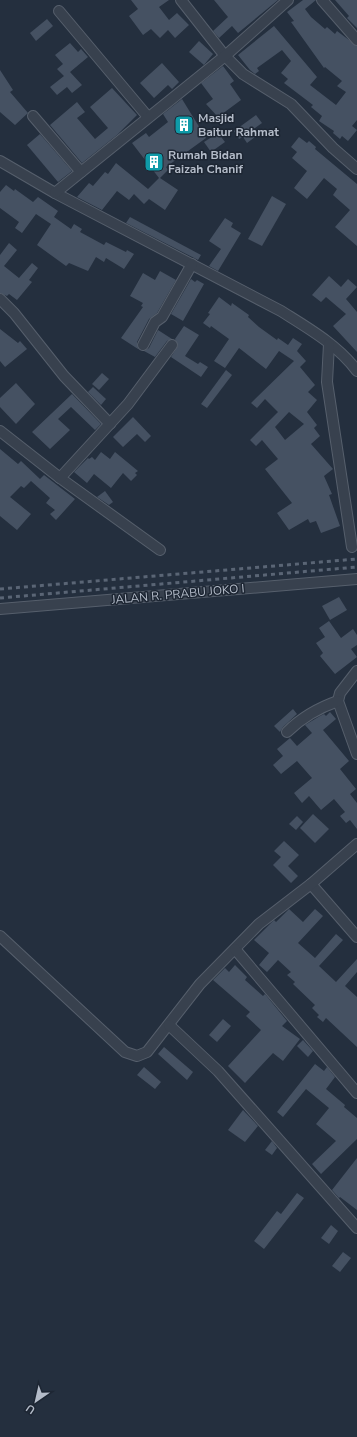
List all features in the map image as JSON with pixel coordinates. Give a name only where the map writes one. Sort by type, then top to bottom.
[{"type":"street","points":[[181,0],[225,56],[244,74],[291,104],[333,148],[357,169]]},
{"type":"street","points":[[57,191],[225,56],[288,0]]},
{"type":"street","points":[[322,0],[357,40]]},
{"type":"street","points":[[59,11],[148,117]]},
{"type":"street","points":[[33,116],[81,172]]},
{"type":"street","points":[[1,164],[57,191],[281,311],[332,346],[351,357],[357,371]]},
{"type":"street","points":[[144,345],[155,322],[162,317],[192,264]]},
{"type":"street","points":[[0,299],[14,313],[64,376],[110,424]]},
{"type":"street","points":[[60,478],[138,392],[172,345]]},
{"type":"street","points":[[332,346],[326,382],[352,547]]},
{"type":"street","points":[[0,431],[60,478],[160,550]]},
{"type":"street","name":"JALAN R. PRABU JOKO I","points":[[0,609],[357,579]]},
{"type":"street","points":[[357,671],[340,693],[338,701],[357,754]]},
{"type":"street","points":[[287,732],[297,722],[319,707],[338,701]]},
{"type":"street","points":[[0,936],[129,1054],[137,1056],[147,1052],[200,984],[259,924],[311,884],[357,844]]},
{"type":"street","points":[[311,884],[357,938]]},
{"type":"street","points":[[235,949],[357,1093]]},
{"type":"street","points":[[169,1025],[218,1071],[357,1228]]},
{"type":"building","points":[[131,0],[169,0],[159,7],[169,20],[177,13],[189,25],[175,38],[168,30],[160,38],[151,29],[143,35],[129,16],[138,9]]},
{"type":"building","points":[[214,0],[278,0],[238,33],[232,26],[219,38],[213,31],[228,17]]},
{"type":"building","points":[[303,0],[316,0],[305,9],[311,17],[325,29],[327,27],[335,34],[337,31],[357,46],[357,120],[352,126],[357,130],[348,141],[342,136],[340,139],[333,133],[334,131],[319,121],[322,116],[311,107],[313,105],[284,83],[288,79],[281,73],[291,61],[282,50],[257,68],[259,71],[255,74],[238,55],[274,26],[317,77],[310,85],[336,105],[346,92],[337,86],[342,81],[325,67],[324,68],[291,22],[294,21],[287,12]]},
{"type":"building","points":[[335,0],[357,0],[357,28],[347,18],[349,16]]},
{"type":"building","points":[[47,19],[53,26],[36,41],[30,33]]},
{"type":"building","points":[[199,41],[213,54],[204,65],[189,52]]},
{"type":"building","points":[[70,43],[78,52],[81,49],[88,57],[70,72],[82,85],[72,93],[67,87],[57,95],[50,87],[64,76],[57,69],[63,64],[55,55]]},
{"type":"building","points":[[162,63],[179,82],[172,89],[168,85],[154,98],[140,83]]},
{"type":"building","points":[[223,66],[234,81],[230,84],[241,100],[218,117],[206,104],[213,99],[201,83]]},
{"type":"building","points":[[0,70],[13,90],[10,92],[28,113],[15,125],[0,112]]},
{"type":"building","points":[[112,88],[137,115],[117,135],[82,163],[50,125],[77,102],[85,112],[77,118],[95,139],[108,128],[90,107]]},
{"type":"building","points":[[182,99],[206,138],[166,167],[168,170],[160,178],[178,190],[165,210],[149,199],[144,204],[134,194],[129,200],[117,191],[102,210],[77,197],[89,183],[93,186],[105,172],[108,174],[116,163],[148,189],[159,178],[132,143],[146,133],[149,137],[168,122],[163,114]]},
{"type":"building","points":[[256,115],[262,123],[251,131],[255,137],[247,143],[243,137],[239,139],[234,131]]},
{"type":"building","points":[[218,133],[225,142],[211,152],[204,142]]},
{"type":"building","points":[[40,134],[72,171],[58,182],[27,145]]},
{"type":"building","points":[[299,137],[307,143],[309,141],[316,147],[315,149],[357,184],[357,246],[335,227],[350,210],[333,195],[337,189],[324,178],[307,199],[294,188],[307,171],[292,158],[297,152],[291,147]]},
{"type":"building","points":[[6,185],[14,191],[15,189],[33,202],[38,197],[58,211],[54,217],[71,229],[74,224],[82,229],[80,232],[104,245],[106,242],[126,252],[127,250],[134,254],[124,269],[106,258],[104,262],[96,257],[88,271],[69,263],[66,266],[37,245],[51,224],[36,214],[22,233],[15,228],[19,222],[0,208],[0,192]]},
{"type":"building","points":[[272,196],[286,204],[262,246],[248,239]]},
{"type":"building","points":[[130,217],[201,255],[198,260],[126,223]]},
{"type":"building","points":[[225,218],[233,223],[231,227],[241,233],[218,271],[209,266],[221,249],[209,241]]},
{"type":"building","points":[[9,243],[17,250],[4,266],[19,278],[32,263],[38,268],[29,280],[32,282],[17,300],[9,294],[7,296],[0,293],[0,255]]},
{"type":"building","points":[[160,271],[176,280],[157,313],[149,319],[137,342],[138,349],[121,338],[143,307],[141,306],[143,303],[130,296],[143,273],[155,280]]},
{"type":"building","points":[[329,276],[341,287],[348,279],[357,287],[346,299],[357,312],[357,352],[333,326],[346,314],[326,297],[321,302],[312,295]]},
{"type":"building","points":[[191,279],[195,282],[197,280],[204,284],[183,321],[171,314]]},
{"type":"building","points":[[219,297],[231,306],[232,303],[249,315],[248,317],[259,327],[277,340],[278,338],[288,345],[293,338],[302,344],[297,351],[306,361],[300,367],[315,385],[308,392],[317,400],[307,412],[317,425],[314,428],[320,436],[311,444],[333,469],[324,476],[332,494],[329,495],[340,526],[321,533],[316,521],[310,523],[308,519],[289,530],[277,513],[292,503],[265,469],[278,459],[262,440],[256,446],[250,440],[278,412],[265,399],[257,408],[251,403],[294,361],[279,351],[266,369],[239,348],[225,368],[214,361],[229,339],[211,326],[210,328],[203,323],[210,314],[208,313]],"holes":[[[289,412],[304,424],[285,440],[275,427]]]},
{"type":"building","points":[[184,326],[199,335],[185,356],[198,364],[200,362],[208,367],[201,377],[171,357],[178,346],[175,339]]},
{"type":"building","points":[[0,329],[18,343],[20,341],[27,349],[5,367],[0,361]]},
{"type":"building","points":[[158,330],[172,339],[167,341],[155,357],[144,351],[149,348]]},
{"type":"building","points":[[226,370],[232,375],[207,408],[201,404]]},
{"type":"building","points":[[102,373],[109,379],[99,390],[92,384]]},
{"type":"building","points":[[16,383],[35,404],[16,424],[0,407],[0,398]]},
{"type":"building","points":[[93,387],[106,399],[101,405],[88,392]]},
{"type":"building","points":[[72,394],[101,424],[95,430],[71,407],[58,419],[70,430],[50,449],[32,432]]},
{"type":"building","points":[[133,417],[151,436],[145,442],[137,434],[123,447],[113,437]]},
{"type":"building","points":[[0,449],[18,464],[21,461],[40,479],[44,475],[75,499],[56,520],[50,514],[55,510],[46,503],[50,498],[31,481],[24,488],[21,486],[10,497],[31,514],[17,530],[0,516]]},
{"type":"building","points":[[101,452],[110,459],[115,452],[138,471],[135,473],[137,475],[131,481],[123,473],[111,488],[94,474],[87,483],[74,472],[88,458],[89,459],[92,457],[95,460]]},
{"type":"building","points":[[105,491],[113,502],[109,505],[97,497]]},
{"type":"building","points":[[339,597],[347,610],[330,620],[322,606]]},
{"type":"building","points":[[329,621],[341,638],[353,629],[357,635],[357,645],[351,649],[357,657],[335,674],[320,656],[323,653],[316,643],[325,637],[319,628]]},
{"type":"building","points":[[293,709],[297,714],[283,727],[280,732],[274,726]]},
{"type":"building","points":[[330,712],[336,719],[323,730],[349,761],[340,769],[356,789],[350,794],[357,803],[357,829],[350,820],[346,823],[340,816],[345,812],[334,799],[321,810],[309,796],[302,803],[294,793],[312,778],[297,761],[281,774],[273,765],[283,756],[277,749],[290,738],[297,746],[312,733],[305,725],[324,714],[326,716]]},
{"type":"building","points":[[313,814],[329,829],[315,843],[300,828]]},
{"type":"building","points":[[297,816],[303,822],[296,830],[289,824]]},
{"type":"building","points":[[284,841],[299,855],[288,866],[298,876],[291,883],[273,865],[281,857],[274,851]]},
{"type":"building","points":[[289,909],[303,922],[315,909],[323,916],[298,943],[315,958],[336,934],[343,940],[319,966],[336,982],[357,959],[357,972],[345,986],[357,997],[357,1047],[326,1018],[323,1022],[317,1017],[319,1015],[312,1008],[315,1005],[293,984],[295,982],[287,975],[291,972],[278,960],[267,972],[259,965],[269,953],[254,940],[274,920],[276,922]]},
{"type":"building","points":[[235,965],[247,977],[245,980],[263,996],[265,994],[287,1021],[282,1026],[300,1039],[283,1061],[273,1053],[245,1083],[228,1066],[261,1030],[246,1016],[250,1012],[213,980],[225,968],[229,972]]},
{"type":"building","points":[[223,1019],[231,1026],[217,1042],[209,1035]]},
{"type":"building","points":[[303,1040],[313,1051],[308,1057],[297,1046]]},
{"type":"building","points":[[164,1047],[193,1072],[187,1080],[158,1054]]},
{"type":"building","points":[[315,1064],[324,1071],[327,1067],[335,1077],[326,1089],[345,1105],[344,1107],[357,1118],[357,1139],[321,1174],[312,1164],[336,1141],[316,1124],[329,1108],[306,1089],[283,1117],[277,1112]]},
{"type":"building","points":[[144,1067],[161,1082],[155,1089],[137,1075]]},
{"type":"building","points":[[243,1110],[258,1126],[245,1142],[228,1130]]},
{"type":"building","points":[[272,1141],[277,1148],[272,1155],[265,1150]]},
{"type":"building","points":[[357,1158],[357,1210],[340,1197],[339,1198],[332,1190]]},
{"type":"building","points":[[297,1193],[304,1198],[264,1249],[254,1241],[277,1211],[281,1214]]},
{"type":"building","points":[[331,1225],[338,1231],[329,1244],[321,1238]]},
{"type":"building","points":[[343,1252],[351,1258],[340,1272],[332,1266]]},
{"type":"railway","points":[[0,589],[357,559]]},
{"type":"railway","points":[[0,598],[357,567]]},
{"type":"place","name":"Masjid Baitur Rahmat","points":[[184,125]]},
{"type":"place","name":"Rumah Bidan Faizah Chanif","points":[[154,162]]}]
